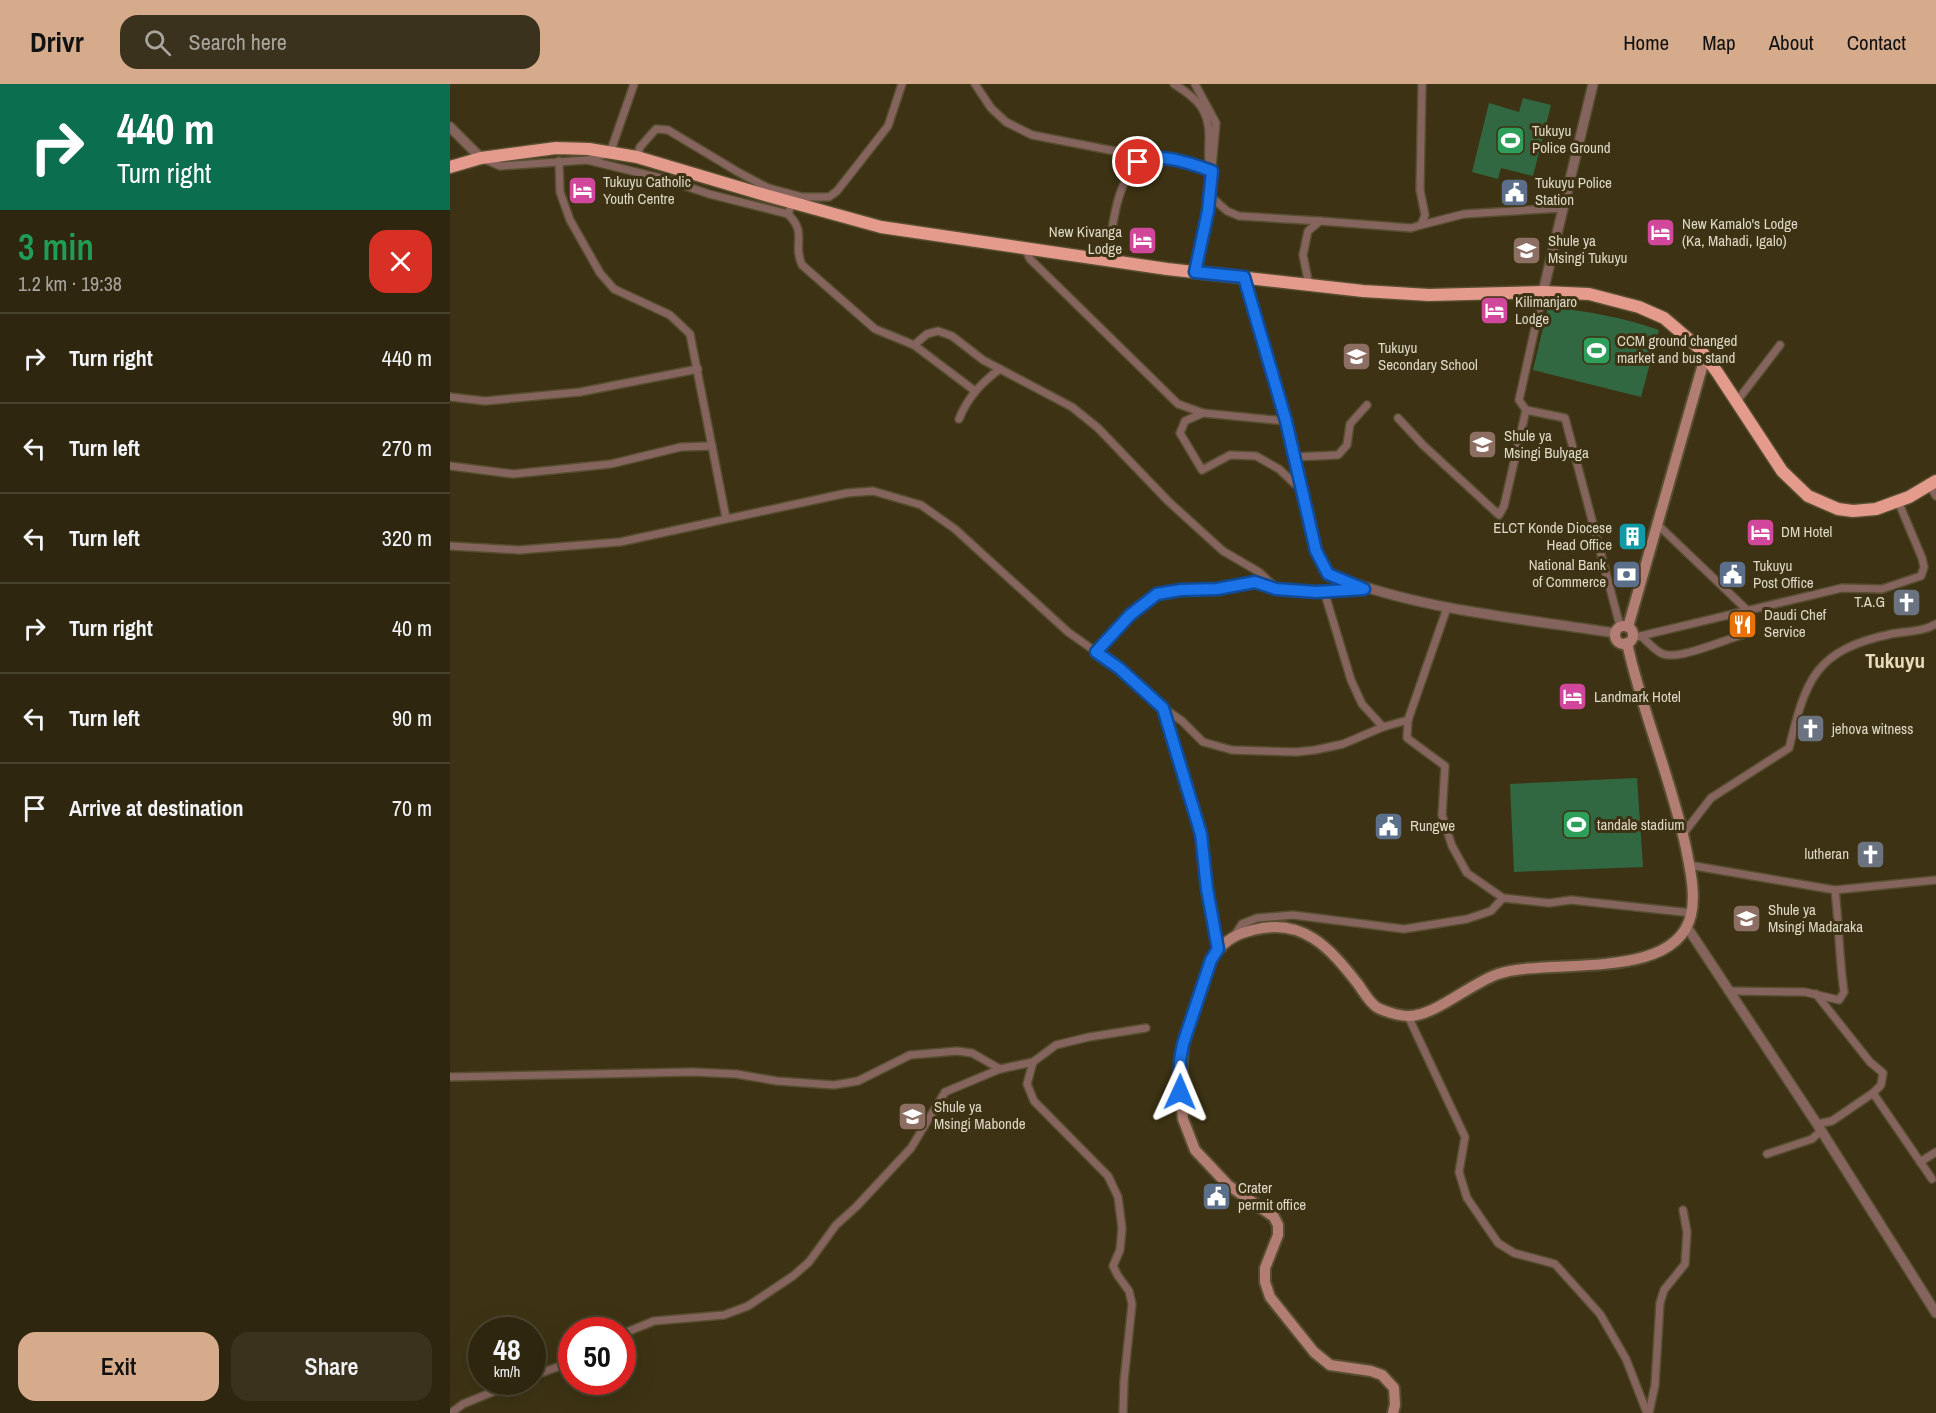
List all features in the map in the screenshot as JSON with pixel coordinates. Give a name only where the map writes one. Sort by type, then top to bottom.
[{"type":"highway","points":[[450,167],[481,158],[556,148],[589,149],[637,157],[767,192],[790,208],[881,227],[1108,260],[1363,291],[1429,295],[1543,291],[1589,294],[1639,307],[1664,318],[1699,348],[1737,401],[1782,471],[1808,496],[1838,509],[1853,511],[1876,509],[1898,501],[1933,482]]},
{"type":"main road","points":[[1633,639],[1622,643],[1617,641],[1657,524],[1705,357]]},
{"type":"main road","points":[[1393,1413],[1394,1388],[1382,1375],[1371,1371],[1330,1365],[1314,1352],[1270,1298],[1265,1282],[1265,1268],[1278,1234],[1278,1225],[1274,1217],[1228,1185],[1195,1150],[1183,1119],[1180,1060],[1183,1044],[1211,960],[1218,949],[1235,935],[1274,926],[1295,929],[1318,940],[1336,956],[1377,1007],[1408,1016],[1424,1014],[1489,977],[1501,973],[1565,965],[1620,963],[1654,955],[1676,941],[1687,927],[1692,913],[1689,865],[1683,834],[1633,669],[1632,630],[1621,629]]},
{"type":"street","points":[[450,127],[481,158],[500,166],[587,160],[610,153],[634,84]]},
{"type":"street","points":[[637,157],[640,147],[656,129],[668,130],[767,192],[802,197],[829,197],[837,191],[888,126],[902,84]]},
{"type":"street","points":[[975,84],[991,108],[1006,122],[1032,135],[1146,157],[1187,161],[1212,171]]},
{"type":"street","points":[[1174,84],[1195,97],[1207,116],[1208,161],[1212,171]]},
{"type":"street","points":[[1195,84],[1216,123],[1209,195],[1195,272]]},
{"type":"street","points":[[1421,225],[1425,214],[1420,190],[1422,84]]},
{"type":"street","points":[[1244,277],[1286,421],[1316,551],[1328,574],[1364,589],[1447,608],[1621,629],[1565,418],[1526,410],[1518,400],[1593,84]]},
{"type":"street","points":[[1108,260],[1115,212],[1130,170],[1146,157]]},
{"type":"street","points":[[587,160],[671,181],[710,194],[790,208],[800,233],[797,255],[802,265],[875,329],[914,345],[975,391]]},
{"type":"street","points":[[559,161],[560,192],[570,220],[600,273],[614,289],[670,315],[690,334],[726,518]]},
{"type":"street","points":[[671,181],[675,168]]},
{"type":"street","points":[[1209,195],[1227,212],[1239,216],[1411,228],[1464,214],[1563,208]]},
{"type":"street","points":[[1310,285],[1303,255],[1308,231],[1320,221]]},
{"type":"street","points":[[1024,247],[1030,259],[1178,404],[1203,413],[1286,421]]},
{"type":"street","points":[[914,345],[927,334],[938,331],[952,336],[983,360],[1072,407],[1098,428],[1168,501],[1223,551],[1259,572],[1276,589]]},
{"type":"street","points":[[1737,401],[1780,345]]},
{"type":"street","points":[[450,397],[485,401],[580,392],[698,369]]},
{"type":"street","points":[[959,419],[966,402],[975,391],[1000,369]]},
{"type":"street","points":[[1294,457],[1338,454],[1347,445],[1350,424],[1367,405]]},
{"type":"street","points":[[1398,418],[1423,445],[1499,514],[1504,506],[1526,410]]},
{"type":"street","points":[[1203,413],[1185,421],[1180,433],[1202,470],[1230,455],[1256,456],[1279,469],[1295,484],[1300,485]]},
{"type":"street","points":[[450,466],[513,474],[611,464],[681,447],[712,446]]},
{"type":"street","points":[[1933,482],[1936,496]]},
{"type":"street","points":[[450,546],[519,550],[620,542],[847,493],[873,491],[921,505],[955,530],[1068,632],[1119,668],[1163,708],[1182,721],[1203,742],[1232,750],[1296,752],[1315,750],[1343,744],[1383,727],[1408,720]]},
{"type":"street","points":[[1633,639],[1842,588],[1882,589],[1921,576],[1924,567],[1922,558],[1898,501]]},
{"type":"street","points":[[1633,639],[1662,654],[1681,655],[1746,633],[1748,628],[1747,610],[1657,524]]},
{"type":"street","points":[[1096,652],[1130,615],[1157,594],[1181,590],[1217,589],[1255,582],[1276,589],[1324,591],[1364,589]]},
{"type":"street","points":[[1324,591],[1358,696],[1362,704],[1383,727]]},
{"type":"street","points":[[1447,608],[1408,720],[1407,738],[1444,766],[1442,815],[1452,846],[1467,873],[1503,898],[1549,903],[1571,900],[1692,913]]},
{"type":"street","points":[[1683,834],[1711,798],[1789,748],[1799,706],[1809,684],[1824,662],[1843,649],[1890,634],[1927,629],[1936,624]]},
{"type":"street","points":[[1163,708],[1201,834],[1207,889],[1218,949]]},
{"type":"street","points":[[1689,865],[1835,890],[1936,880]]},
{"type":"street","points":[[1728,991],[1805,992],[1839,1000],[1844,992],[1839,960],[1839,928],[1835,890]]},
{"type":"street","points":[[1235,935],[1242,924],[1257,918],[1293,915],[1404,929],[1467,919],[1491,911],[1503,898]]},
{"type":"street","points":[[1687,927],[1819,1128],[1936,1313]]},
{"type":"street","points":[[1767,1154],[1812,1139],[1819,1128],[1873,1093],[1881,1084],[1883,1072],[1870,1062],[1816,994]]},
{"type":"street","points":[[1408,1016],[1465,1137],[1459,1172],[1467,1198],[1498,1243],[1514,1253],[1555,1264],[1600,1314],[1626,1359],[1648,1413]]},
{"type":"street","points":[[636,1328],[654,1321],[724,1315],[748,1306],[793,1276],[809,1262],[836,1225],[856,1208],[911,1148],[945,1092],[1000,1069],[1033,1062],[1056,1045],[1146,1028]]},
{"type":"street","points":[[450,1077],[692,1072],[736,1074],[777,1081],[834,1085],[858,1081],[910,1055],[957,1051],[972,1053],[1000,1069]]},
{"type":"street","points":[[1033,1062],[1028,1084],[1034,1101],[1108,1176],[1118,1197],[1122,1228],[1120,1250],[1113,1266],[1129,1291],[1132,1304],[1123,1413]]},
{"type":"street","points":[[1873,1093],[1932,1179]]},
{"type":"street","points":[[1920,1162],[1936,1152]]},
{"type":"street","points":[[1648,1413],[1655,1385],[1660,1303],[1664,1290],[1685,1264],[1687,1232],[1683,1210]]},
{"type":"street","points":[[450,1413],[484,1395]]},
{"type":"green space","name":"Tukuyu Police Ground","points":[[1523,98],[1551,105],[1533,176],[1501,168],[1498,179],[1472,172],[1489,103],[1519,112]]},
{"type":"green space","name":"CCM ground changed market and bus stand","points":[[1548,307],[1604,315],[1659,330],[1641,397],[1533,370]]},
{"type":"green space","name":"tandale stadium","points":[[1637,778],[1643,867],[1514,872],[1510,784]]},
{"type":"place","name":"Tukuyu Police Ground","points":[[1511,140]]},
{"type":"place","name":"Tukuyu Catholic Youth Centre","points":[[582,191]]},
{"type":"place","name":"Tukuyu Police Station","points":[[1514,192]]},
{"type":"place","name":"New Kamalo's Lodge (Ka, Mahadi, Igalo)","points":[[1661,233]]},
{"type":"place","name":"New Kivanga Lodge","points":[[1143,241]]},
{"type":"place","name":"Shule ya Msingi Tukuyu","points":[[1527,250]]},
{"type":"place","name":"Kilimanjaro Lodge","points":[[1494,311]]},
{"type":"place","name":"CCM ground changed market and bus stand","points":[[1596,350]]},
{"type":"place","name":"Tukuyu Secondary School","points":[[1357,357]]},
{"type":"place","name":"Shule ya Msingi Bulyaga","points":[[1483,445]]},
{"type":"place","name":"DM Hotel","points":[[1760,532]]},
{"type":"place","name":"ELCT Konde Diocese Head Office","points":[[1633,537]]},
{"type":"place","name":"National Bank of Commerce","points":[[1627,574]]},
{"type":"place","name":"Tukuyu Post Office","points":[[1732,575]]},
{"type":"place","name":"T.A.G","points":[[1906,602]]},
{"type":"place","name":"Daudi Chef Service","points":[[1743,624]]},
{"type":"place","name":"Landmark Hotel","points":[[1573,697]]},
{"type":"place","name":"jehova witness","points":[[1811,729]]},
{"type":"place","name":"tandale stadium","points":[[1576,825]]},
{"type":"place","name":"Rungwe","points":[[1389,826]]},
{"type":"place","name":"lutheran","points":[[1870,854]]},
{"type":"place","name":"Shule ya Msingi Madaraka","points":[[1747,919]]},
{"type":"place","name":"Shule ya Msingi Mabonde","points":[[913,1116]]},
{"type":"place","name":"Crater permit office","points":[[1217,1197]]},
{"type":"district","name":"Tukuyu","points":[[1895,661]]},
{"type":"route","points":[[1138,162],[1146,157],[1187,161],[1212,171],[1208,211],[1195,272],[1244,277],[1286,421],[1316,551],[1328,574],[1364,589],[1316,592],[1276,589],[1255,582],[1217,589],[1181,590],[1157,594],[1130,615],[1096,652],[1119,668],[1163,708],[1201,834],[1207,889],[1218,949],[1211,960],[1183,1044],[1180,1060],[1180,1092]]}]
